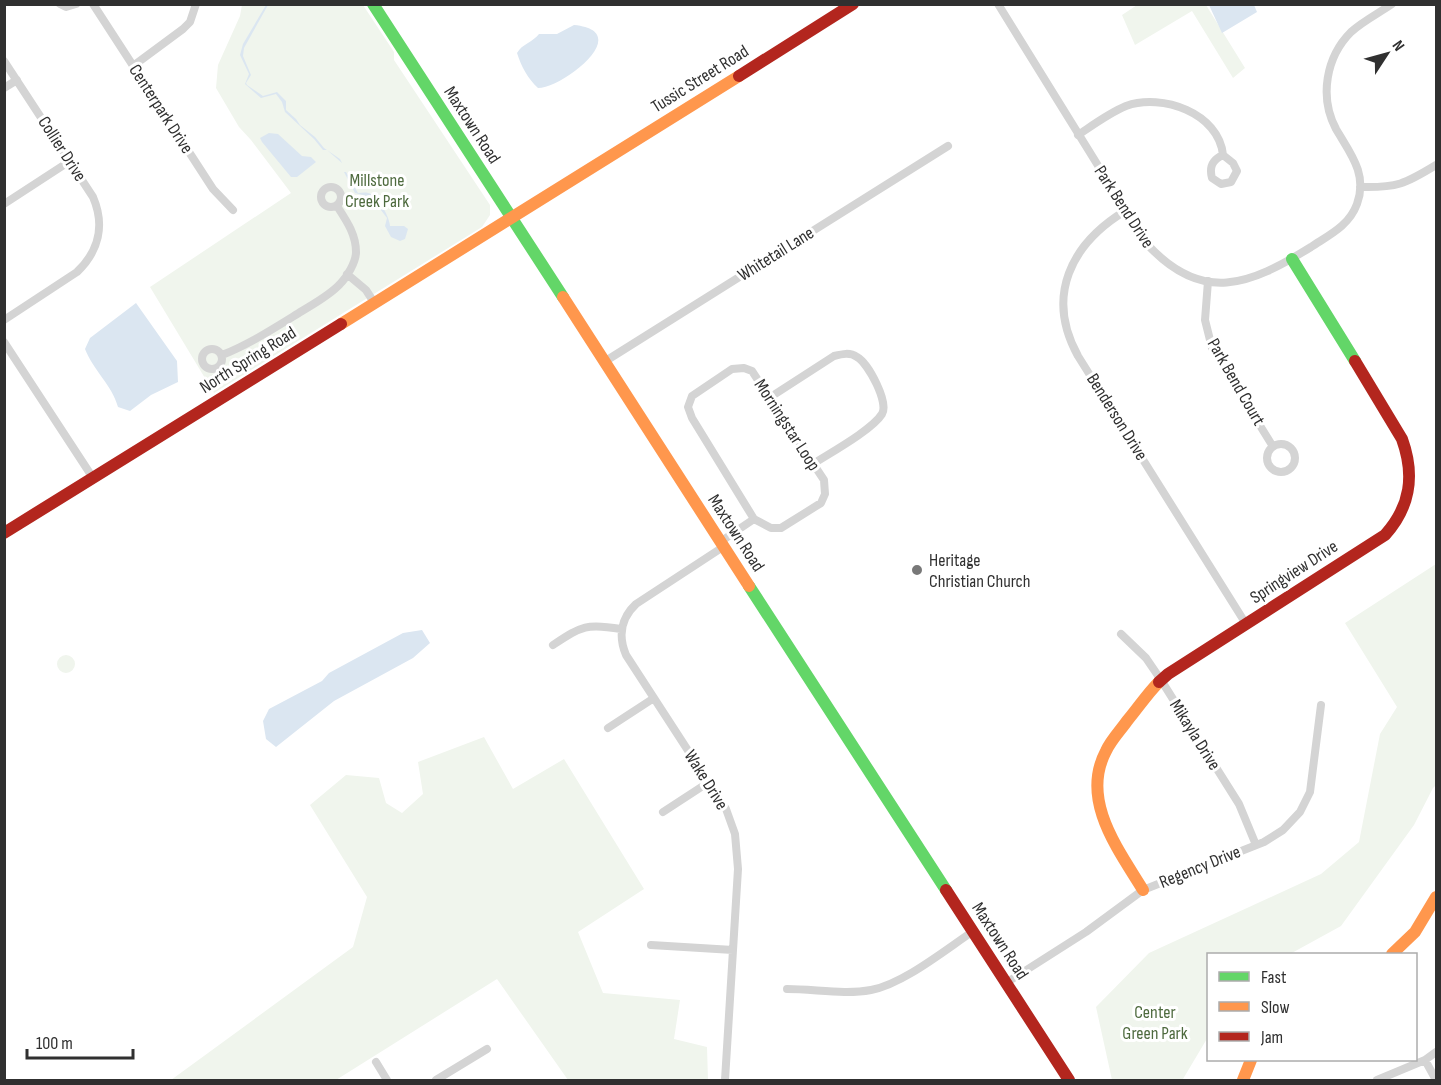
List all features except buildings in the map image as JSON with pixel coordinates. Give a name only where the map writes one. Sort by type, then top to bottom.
[{"type":"main road","name":"Maxtown Road","points":[[373,4],[1070,1080]]},
{"type":"main road","name":"Tussic Street Road","points":[[511,219],[852,4]]},
{"type":"main road","name":"North Spring Road","points":[[4,532],[511,219]]},
{"type":"main road","name":"Springview Drive","points":[[1143,890],[1105,823],[1098,802],[1097,778],[1110,743],[1161,680],[1385,535],[1401,515],[1410,491],[1410,460],[1402,438],[1292,259]]},
{"type":"main road","points":[[1393,953],[1414,932],[1437,897]]},
{"type":"main road","points":[[1242,1080],[1250,1061]]},
{"type":"street","points":[[60,4],[66,7],[76,4]]},
{"type":"street","name":"Centerpark Drive","points":[[93,4],[213,189],[233,210]]},
{"type":"street","points":[[133,66],[183,29],[190,22],[196,4]]},
{"type":"street","name":"Park Bend Drive","points":[[998,4],[1146,243],[1167,264],[1193,278],[1233,282],[1247,280],[1292,259],[1346,223],[1356,206],[1360,187]]},
{"type":"street","points":[[1392,4],[1350,33],[1336,52],[1328,76],[1327,95],[1330,114],[1358,168],[1360,187],[1399,185],[1437,165]]},
{"type":"street","name":"Collier Drive","points":[[4,62],[70,161],[97,207],[100,227],[92,255],[77,272],[4,320]]},
{"type":"street","points":[[4,88],[17,80]]},
{"type":"street","points":[[1078,135],[1126,106],[1157,102],[1179,107],[1205,123],[1220,142],[1223,155]]},
{"type":"street","name":"Whitetail Lane","points":[[604,363],[948,146]]},
{"type":"street","points":[[4,204],[70,161]]},
{"type":"street","points":[[222,355],[248,343],[319,301],[340,284],[356,254],[349,224],[337,206]]},
{"type":"street","name":"Benderson Drive","points":[[1125,211],[1103,226],[1077,254],[1064,291],[1065,325],[1078,356],[1246,624]]},
{"type":"street","points":[[347,274],[366,290],[375,304]]},
{"type":"street","name":"Park Bend Court","points":[[1208,281],[1205,320],[1212,348],[1272,445]]},
{"type":"street","points":[[4,342],[93,478]]},
{"type":"street","points":[[769,398],[834,356],[846,353],[858,357],[868,368],[884,399],[884,412],[875,423],[813,464]]},
{"type":"street","name":"Morningstar Loop","points":[[744,368],[752,371],[813,464],[824,480],[825,494],[821,503],[781,528],[771,528],[754,519],[692,418],[688,407],[692,396],[732,369],[744,368]]},
{"type":"street","points":[[553,645],[574,631],[590,625],[621,629],[626,615],[636,604],[754,519]]},
{"type":"street","name":"Wake Drive","points":[[621,629],[626,655],[729,816],[737,846],[738,869],[725,1080]]},
{"type":"street","name":"Mikayla Drive","points":[[1121,634],[1146,658],[1161,680],[1239,804],[1256,845]]},
{"type":"street","points":[[608,728],[654,698]]},
{"type":"street","name":"Regency Drive","points":[[1006,983],[1086,932],[1143,890],[1256,845],[1283,831],[1306,802],[1313,781],[1321,705]]},
{"type":"street","points":[[663,812],[709,782]]},
{"type":"street","points":[[787,989],[859,992],[879,988],[899,980],[972,932]]},
{"type":"street","points":[[651,945],[733,950]]},
{"type":"street","points":[[436,1080],[487,1049]]},
{"type":"street","points":[[1377,1080],[1425,1060],[1437,1052]]},
{"type":"street","points":[[1425,1060],[1436,1080]]},
{"type":"street","points":[[376,1062],[387,1080]]},
{"type":"green space","name":"Millstone Creek Park","points":[[242,5],[363,5],[394,52],[394,60],[490,205],[490,215],[482,227],[214,393],[150,287],[291,193],[239,127],[216,88],[218,65],[240,16]]},
{"type":"green space","points":[[1137,5],[1206,5],[1245,68],[1233,78],[1192,11],[1135,45],[1122,15]]},
{"type":"green space","name":"Center Green Park","points":[[1436,564],[1436,785],[1414,825],[1341,926],[1292,953],[1207,953],[1207,1039],[1183,1079],[1185,1080],[1112,1080],[1096,1007],[1149,953],[1321,874],[1359,842],[1380,734],[1397,707],[1345,623]]},
{"type":"green space","points":[[62,655],[70,655],[75,660],[73,671],[62,673],[57,668],[57,660]]},
{"type":"green space","points":[[484,737],[513,789],[564,759],[644,889],[578,932],[603,993],[680,1000],[674,1039],[707,1047],[708,1080],[568,1080],[497,979],[336,1080],[171,1080],[353,947],[367,897],[310,805],[346,775],[379,778],[386,803],[402,813],[423,794],[418,762]]},
{"type":"shaded area","points":[[268,5],[244,48],[243,56],[251,75],[246,83],[263,96],[277,92],[286,101],[286,110],[327,150],[323,150],[285,112],[276,94],[261,98],[245,84],[249,74],[240,55],[243,44]]},
{"type":"shaded area","points":[[1209,5],[1254,5],[1257,12],[1222,33]]},
{"type":"shaded area","points":[[574,25],[591,29],[598,37],[596,48],[589,59],[577,70],[549,86],[538,88],[525,72],[517,53],[539,34],[557,34]]},
{"type":"shaded area","points":[[269,133],[278,134],[302,156],[311,157],[316,162],[297,177],[291,177],[260,138]]},
{"type":"shaded area","points":[[344,172],[358,193],[368,193],[379,202],[386,213],[390,226],[404,226],[408,229],[405,239],[400,241],[391,237],[385,226],[387,218],[371,197],[355,193]]},
{"type":"shaded area","points":[[136,303],[177,361],[178,382],[151,395],[130,411],[118,407],[85,349],[90,338]]},
{"type":"shaded area","points":[[422,630],[430,643],[413,658],[334,701],[276,747],[266,739],[263,721],[269,709],[403,633]]},
{"type":"traffic: fast","points":[[373,4],[563,297]]},
{"type":"traffic: fast","points":[[1292,259],[1355,361]]},
{"type":"traffic: fast","points":[[749,586],[946,890]]},
{"type":"traffic: slow","points":[[341,324],[739,76]]},
{"type":"traffic: slow","points":[[563,297],[749,586]]},
{"type":"traffic: slow","points":[[1143,890],[1105,824],[1097,788],[1099,769],[1108,747],[1159,682]]},
{"type":"traffic: slow","points":[[1393,953],[1415,932],[1436,897]]},
{"type":"traffic: slow","points":[[1243,1080],[1251,1061]]},
{"type":"traffic: jam","points":[[739,76],[853,4]]},
{"type":"traffic: jam","points":[[4,533],[341,324]]},
{"type":"traffic: jam","points":[[1159,682],[1385,535],[1394,524],[1408,490],[1406,452],[1402,439],[1355,361]]},
{"type":"traffic: jam","points":[[946,890],[1069,1080]]},
{"type":"place","name":"Heritage Christian Church","points":[[917,570]]}]
